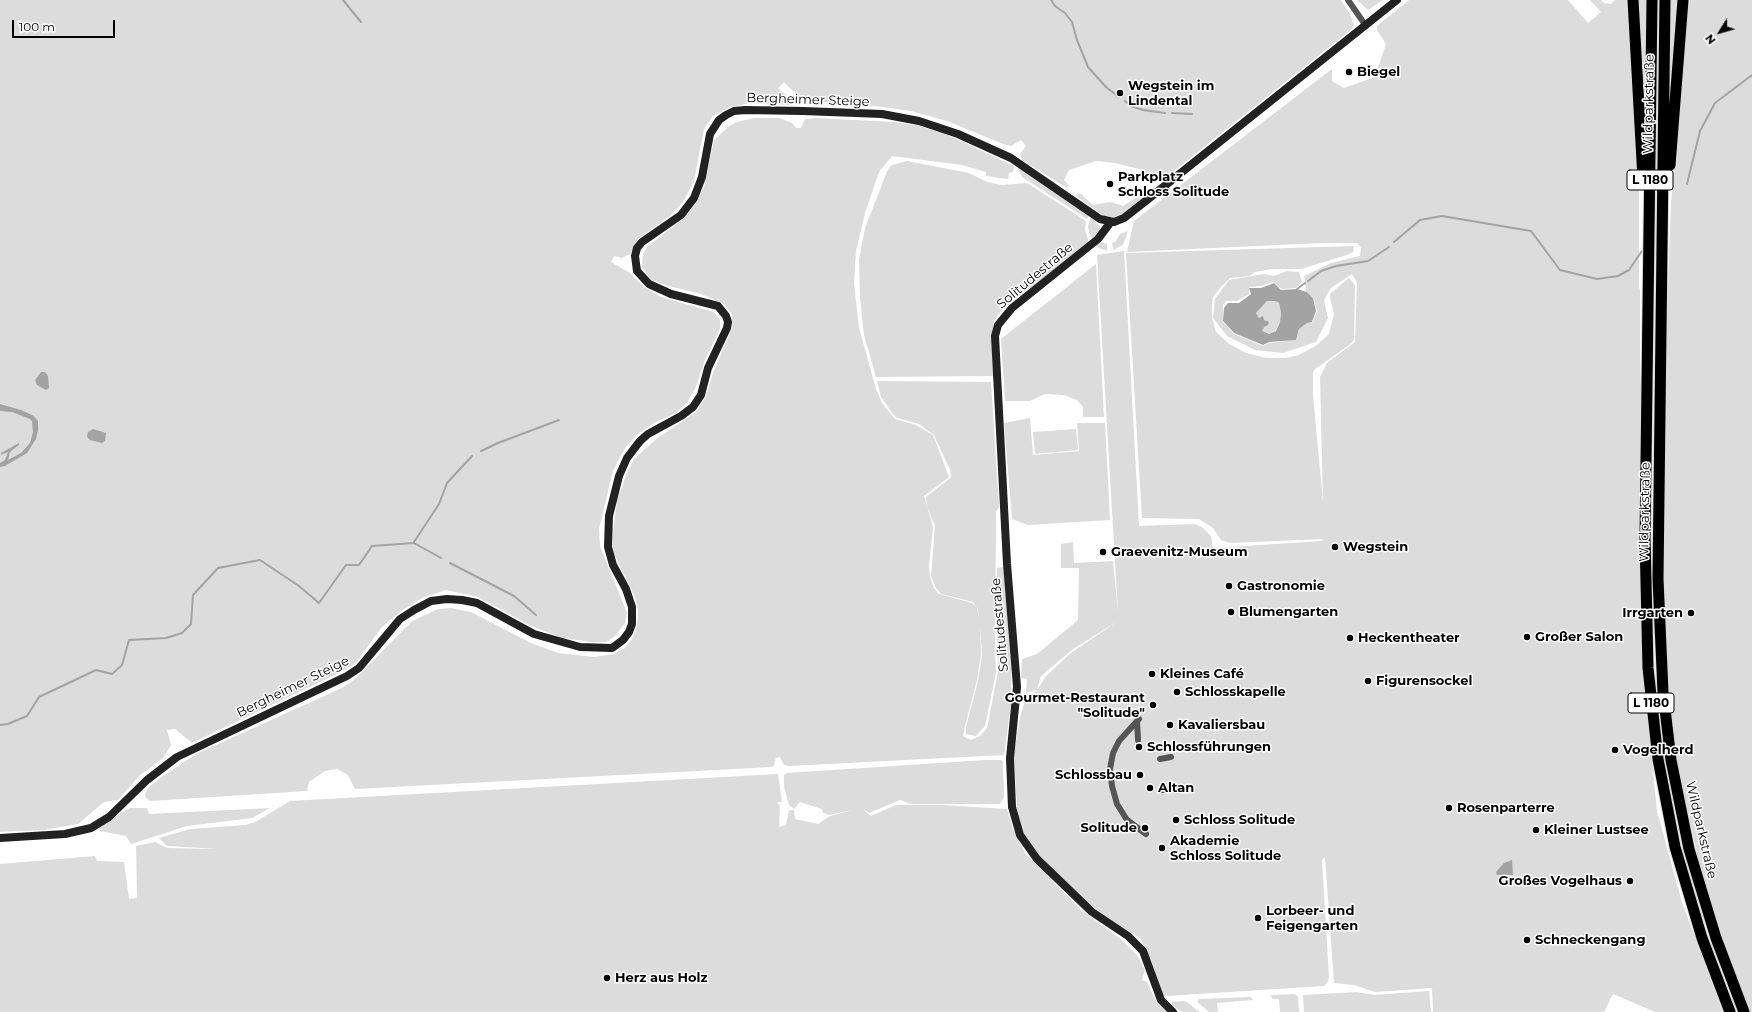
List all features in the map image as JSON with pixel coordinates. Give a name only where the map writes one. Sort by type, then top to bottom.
[{"type":"highway","points":[[1633,0],[1643,179],[1643,329],[1647,361]]},
{"type":"highway","name":"Wildparkstraße","points":[[1652,0],[1645,580],[1648,668],[1659,766],[1675,847],[1702,938],[1730,1012]]},
{"type":"highway","name":"Wildparkstraße","points":[[1664,0],[1658,579],[1663,692],[1671,760],[1689,849],[1716,938],[1744,1012]]},
{"type":"highway","points":[[1662,219],[1670,186],[1670,159],[1683,0]]},
{"type":"street","points":[[1348,0],[1366,26]]},
{"type":"street","points":[[1110,223],[1124,218],[1397,0]]},
{"type":"street","name":"Bergheimer Steige","points":[[0,838],[80,832],[91,828],[109,817],[153,775],[177,757],[347,676],[359,668],[400,619],[431,601],[447,599],[476,603],[534,634],[580,647],[612,648],[624,640],[630,632],[632,624],[632,607],[626,589],[613,565],[608,547],[609,516],[619,476],[626,458],[640,441],[648,434],[694,407],[701,395],[708,368],[727,328],[728,322],[726,316],[718,306],[670,294],[649,284],[637,271],[635,256],[637,248],[642,242],[680,214],[694,198],[702,177],[710,134],[720,120],[726,115],[734,111],[745,110],[803,111],[882,114],[919,121],[958,134],[1011,158],[1100,219],[1110,223]]},
{"type":"street","name":"Solitudestraße","points":[[1110,223],[1097,240],[1012,308],[998,325],[995,336],[1007,564],[1017,686],[1010,752],[1012,807],[1020,835],[1037,859],[1092,912],[1128,936],[1143,951],[1160,1000],[1173,1012]]},
{"type":"street","points":[[1138,740],[1138,720],[1119,741],[1111,761],[1111,777],[1113,793],[1117,804],[1128,820],[1146,834]]},
{"type":"street","points":[[1160,759],[1171,757]]},
{"type":"street","points":[[1111,761],[1118,761]]},
{"type":"street","points":[[1162,790],[1174,789]]},
{"type":"street","points":[[1113,793],[1121,792]]},
{"type":"shaded area","points":[[0,0],[1341,0],[1350,14],[1354,25],[1352,29],[1160,182],[1154,182],[1143,170],[1115,163],[1096,161],[1069,170],[1064,180],[1069,186],[1067,188],[1022,160],[1020,154],[1026,146],[1021,140],[1011,146],[1003,144],[947,121],[911,111],[875,106],[810,101],[797,95],[784,82],[778,88],[792,100],[789,105],[751,103],[730,107],[713,116],[704,129],[694,181],[683,202],[670,216],[638,239],[630,254],[622,258],[614,256],[611,262],[630,273],[644,287],[661,297],[714,312],[720,320],[720,329],[705,360],[696,387],[687,403],[676,413],[654,423],[638,434],[625,448],[613,471],[599,529],[600,546],[627,613],[625,623],[615,636],[606,642],[590,642],[563,638],[531,626],[478,597],[446,590],[422,598],[400,612],[381,628],[356,663],[343,671],[192,743],[175,729],[167,730],[171,745],[163,758],[139,776],[118,800],[104,802],[78,824],[44,830],[0,832]]},
{"type":"shaded area","points":[[1357,0],[1383,0],[1368,10]]},
{"type":"shaded area","points":[[1409,0],[1568,0],[1588,23],[1601,12],[1590,0],[1601,0],[1604,3],[1611,4],[1615,0],[1628,0],[1639,194],[1640,372],[1643,414],[1646,700],[1657,811],[1682,902],[1723,1012],[1655,1012],[1613,994],[1604,1012],[1433,1012],[1432,988],[1375,992],[1354,985],[1334,983],[1325,857],[1322,860],[1329,977],[1324,986],[1166,996],[1162,995],[1151,959],[1140,938],[1105,917],[1072,889],[1037,853],[1023,835],[1017,810],[1014,753],[1020,717],[1026,698],[1037,690],[1026,693],[1027,679],[1021,678],[1022,659],[1037,654],[1078,620],[1079,568],[1061,568],[1061,544],[1073,542],[1074,563],[1113,561],[1118,613],[1097,255],[1124,251],[1139,526],[1194,524],[1202,527],[1211,536],[1213,548],[1322,541],[1323,539],[1230,543],[1221,540],[1213,528],[1199,519],[1142,518],[1126,253],[1354,246],[1353,252],[1347,255],[1301,269],[1272,269],[1255,272],[1249,276],[1230,278],[1213,297],[1212,304],[1212,318],[1216,332],[1229,344],[1246,353],[1266,358],[1286,358],[1299,355],[1317,345],[1329,334],[1334,314],[1330,294],[1349,278],[1355,285],[1354,339],[1352,343],[1315,369],[1313,372],[1313,395],[1323,502],[1320,377],[1327,363],[1355,342],[1357,283],[1352,274],[1331,288],[1324,300],[1328,318],[1316,342],[1283,353],[1255,350],[1227,336],[1213,318],[1215,299],[1229,280],[1264,274],[1274,276],[1287,271],[1299,272],[1302,282],[1296,288],[1282,289],[1273,282],[1261,286],[1249,287],[1249,294],[1237,301],[1226,301],[1223,305],[1223,322],[1234,334],[1263,346],[1269,343],[1296,340],[1299,329],[1307,323],[1313,322],[1317,311],[1314,299],[1306,291],[1304,276],[1331,263],[1360,256],[1361,248],[1357,243],[1322,243],[1127,252],[1134,221],[1332,69],[1332,81],[1344,88],[1375,77],[1386,44],[1377,30],[1377,26]],"holes":[[[1118,621],[1071,653],[1046,676],[1037,690],[1041,676],[1073,649]]]},
{"type":"shaded area","points":[[1637,0],[1648,0],[1646,146]]},
{"type":"shaded area","points":[[1661,0],[1752,0],[1752,1012],[1749,1012],[1702,876],[1681,784],[1672,728],[1663,611],[1666,348],[1671,203],[1677,126],[1659,131]]},
{"type":"shaded area","points":[[754,118],[779,118],[792,123],[796,128],[801,128],[805,119],[816,118],[894,122],[916,125],[948,135],[1014,166],[1013,172],[1009,173],[1008,179],[986,176],[986,172],[962,165],[892,156],[879,172],[865,213],[856,251],[854,283],[859,328],[876,389],[882,403],[895,419],[916,425],[933,435],[949,477],[924,496],[927,506],[926,497],[951,477],[950,470],[934,435],[919,424],[897,418],[881,397],[877,381],[991,382],[999,507],[996,512],[996,672],[985,726],[976,736],[966,734],[966,727],[978,681],[982,655],[980,625],[981,654],[977,680],[963,736],[971,740],[980,736],[987,728],[998,672],[997,568],[1004,567],[1011,668],[1011,705],[1004,755],[789,766],[784,765],[780,757],[776,758],[772,767],[355,789],[348,775],[337,769],[325,771],[309,782],[307,791],[150,801],[146,798],[145,794],[149,787],[198,753],[342,688],[355,679],[412,621],[438,609],[451,608],[471,612],[531,643],[558,653],[594,657],[614,654],[625,648],[632,639],[637,627],[638,611],[635,597],[613,552],[613,532],[617,500],[634,459],[655,440],[697,411],[706,396],[713,373],[732,328],[732,314],[724,304],[701,294],[665,285],[650,279],[642,267],[643,254],[648,246],[683,219],[695,205],[704,187],[714,140],[728,127],[737,122]],"holes":[[[928,508],[935,526],[931,576],[936,588],[941,594],[973,602],[976,606],[972,603],[939,594],[934,588],[930,577],[929,566],[933,527]]]},
{"type":"shaded area","points":[[907,161],[969,173],[987,182],[1002,185],[1027,183],[1086,221],[1085,230],[1089,243],[1003,309],[994,321],[992,335],[993,376],[876,377],[864,335],[860,298],[859,260],[865,228],[888,169],[892,165]]},
{"type":"shaded area","points":[[1018,166],[1089,215],[1087,219],[1022,177]]},
{"type":"shaded area","points":[[1153,187],[1156,189],[1123,214],[1113,217],[1104,216],[1076,196],[1081,194],[1093,205],[1110,202],[1123,206]]},
{"type":"shaded area","points":[[1091,217],[1100,227],[1100,231],[1092,240],[1088,226]]},
{"type":"shaded area","points":[[1128,231],[1123,245],[1113,250],[1112,243],[1116,241],[1120,234]]},
{"type":"shaded area","points":[[1100,242],[1107,244],[1107,251],[1096,245]]},
{"type":"shaded area","points":[[1096,264],[1104,417],[1083,417],[1083,407],[1077,400],[1064,395],[1045,394],[1030,401],[1005,401],[1001,339]]},
{"type":"shaded area","points":[[1274,283],[1281,290],[1297,289],[1307,292],[1313,298],[1316,311],[1312,322],[1307,323],[1299,329],[1296,340],[1269,342],[1263,345],[1234,333],[1223,321],[1224,308],[1228,303],[1239,303],[1251,294],[1249,288],[1261,288]],"holes":[[[1267,301],[1275,301],[1279,303],[1281,313],[1280,322],[1276,331],[1269,334],[1262,331],[1269,322],[1264,320],[1263,316],[1259,318],[1256,313]]]},
{"type":"shaded area","points":[[1267,301],[1275,301],[1279,303],[1281,313],[1280,322],[1275,331],[1269,334],[1261,331],[1264,320],[1259,318],[1256,313]]},
{"type":"shaded area","points":[[41,372],[45,372],[48,376],[49,388],[46,390],[37,385],[35,380]]},
{"type":"shaded area","points":[[0,404],[21,410],[34,416],[38,421],[38,430],[36,439],[27,453],[5,466],[0,467],[0,463],[5,460],[8,452],[1,455],[1,453],[19,443],[19,445],[10,452],[8,460],[21,453],[30,443],[33,432],[32,421],[30,419],[12,412],[0,411]]},
{"type":"shaded area","points":[[1030,418],[1033,455],[1079,451],[1077,423],[1105,423],[1110,520],[1028,525],[1012,519],[1004,423]]},
{"type":"shaded area","points":[[93,429],[106,433],[105,441],[102,443],[90,440],[87,437],[88,432]]},
{"type":"shaded area","points":[[1076,429],[1078,450],[1035,454],[1033,432]]},
{"type":"shaded area","points":[[985,760],[1001,760],[1003,762],[1004,797],[1000,804],[911,804],[900,800],[869,813],[864,810],[871,816],[896,805],[942,805],[1007,809],[1013,829],[1025,853],[1080,909],[1122,940],[1137,955],[1145,970],[1142,980],[1147,982],[1155,999],[1168,1012],[0,1012],[0,864],[95,856],[97,861],[124,862],[129,899],[137,898],[136,846],[155,842],[167,848],[219,849],[167,846],[159,838],[190,829],[246,825],[257,821],[290,801],[778,774],[782,802],[777,802],[780,806],[779,827],[786,825],[789,810],[794,810],[795,819],[818,824],[830,816],[853,810],[829,815],[823,813],[822,809],[800,802],[794,809],[789,805],[784,787],[784,775],[787,773]]},
{"type":"shaded area","points":[[130,808],[147,808],[149,814],[270,808],[252,818],[187,826],[131,844],[126,836],[100,831],[99,829]]},
{"type":"shaded area","points":[[1512,860],[1513,875],[1497,875],[1496,872],[1504,863]]},
{"type":"shaded area","points":[[1429,991],[1431,1012],[1304,1012],[1303,995],[1357,992],[1374,995]]},
{"type":"shaded area","points":[[1295,994],[1298,997],[1299,1012],[1280,1012],[1279,999],[1272,999],[1271,995]]},
{"type":"shaded area","points":[[1251,997],[1253,1000],[1217,1003],[1218,1012],[1209,1012],[1197,1002],[1199,999]]},
{"type":"shaded area","points":[[1185,1001],[1200,1012],[1182,1012],[1172,1005],[1172,1002]]},
{"type":"waterway","points":[[343,0],[361,22]]},
{"type":"waterway","points":[[1051,0],[1055,6],[1065,13],[1072,22],[1077,40],[1088,67],[1106,87],[1119,97]]},
{"type":"waterway","points":[[1687,184],[1700,131],[1715,103],[1752,75]]},
{"type":"waterway","points":[[1125,101],[1131,106],[1143,110],[1165,113]]},
{"type":"waterway","points":[[1172,113],[1192,114]]},
{"type":"waterway","points":[[1394,242],[1420,220],[1442,216],[1531,231],[1560,270],[1597,279],[1618,276],[1629,270],[1642,251]]},
{"type":"waterway","points":[[1308,281],[1321,271],[1336,266],[1368,261],[1389,247]]},
{"type":"waterway","points":[[1297,289],[1305,283]]},
{"type":"waterway","points":[[481,451],[559,420]]},
{"type":"waterway","points":[[414,542],[439,504],[447,483],[472,456]]},
{"type":"waterway","points":[[0,725],[8,724],[27,716],[39,697],[96,670],[112,674],[122,665],[129,640],[166,638],[182,633],[191,624],[193,595],[218,568],[260,560],[299,586],[319,603],[346,565],[359,565],[372,546],[414,543],[441,558]]},
{"type":"waterway","points":[[450,563],[514,596],[536,615]]},
{"type":"place","name":"Biegel","points":[[1349,72]]},
{"type":"place","name":"Wegstein im Lindental","points":[[1120,93]]},
{"type":"place","name":"Parkplatz Schloss Solitude","points":[[1110,184]]},
{"type":"place","name":"Wegstein","points":[[1335,547]]},
{"type":"place","name":"Graevenitz-Museum","points":[[1103,552]]},
{"type":"place","name":"Gastronomie","points":[[1229,586]]},
{"type":"place","name":"Blumengarten","points":[[1231,612]]},
{"type":"place","name":"Irrgarten","points":[[1691,613]]},
{"type":"place","name":"Großer Salon","points":[[1527,637]]},
{"type":"place","name":"Heckentheater","points":[[1350,638]]},
{"type":"place","name":"Kleines Café","points":[[1152,674]]},
{"type":"place","name":"Figurensockel","points":[[1368,681]]},
{"type":"place","name":"Schlosskapelle","points":[[1177,692]]},
{"type":"place","name":"Gourmet-Restaurant \"Solitude\"","points":[[1153,705]]},
{"type":"place","name":"Kavaliersbau","points":[[1170,725]]},
{"type":"place","name":"Schlossführungen","points":[[1139,747]]},
{"type":"place","name":"Vogelherd","points":[[1615,750]]},
{"type":"place","name":"Schlossbau","points":[[1140,775]]},
{"type":"place","name":"Altan","points":[[1150,788]]},
{"type":"place","name":"Rosenparterre","points":[[1449,808]]},
{"type":"place","name":"Schloss Solitude","points":[[1176,820]]},
{"type":"place","name":"Solitude","points":[[1145,828]]},
{"type":"place","name":"Kleiner Lustsee","points":[[1536,830]]},
{"type":"place","name":"Akademie Schloss Solitude","points":[[1162,848]]},
{"type":"place","name":"Großes Vogelhaus","points":[[1630,881]]},
{"type":"place","name":"Lorbeer- und Feigengarten","points":[[1258,918]]},
{"type":"place","name":"Schneckengang","points":[[1527,940]]},
{"type":"place","name":"Herz aus Holz","points":[[607,978]]}]
